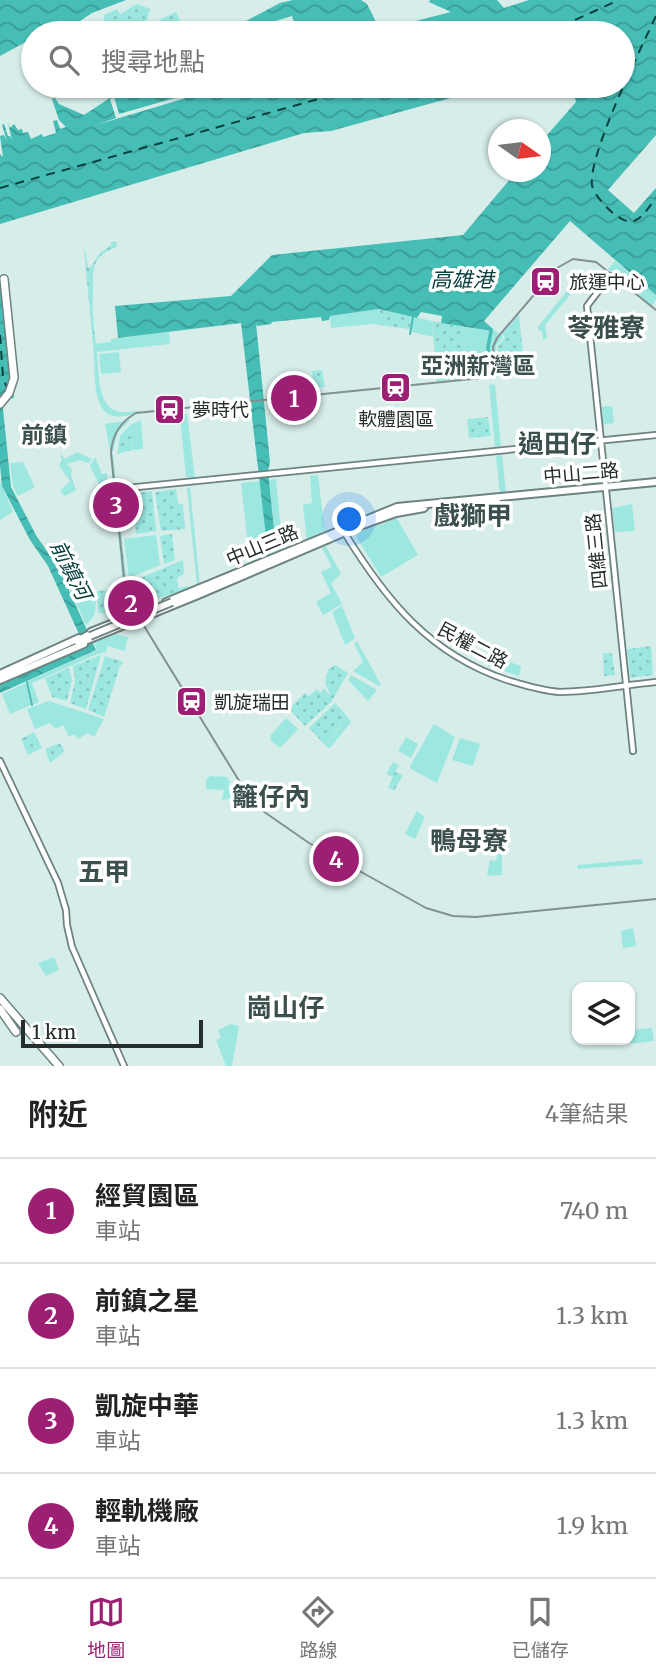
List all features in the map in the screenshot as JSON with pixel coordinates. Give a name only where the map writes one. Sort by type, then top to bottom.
[{"type":"highway","points":[[0,404],[10,390],[13,376],[5,286]]},
{"type":"highway","points":[[0,998],[29,1027]]},
{"type":"highway","points":[[0,998],[57,1066]]},
{"type":"highway","points":[[0,1009],[16,1032]]},
{"type":"main road","name":"四維三路","points":[[610,276],[587,304],[625,684]]},
{"type":"main road","points":[[117,490],[656,436]]},
{"type":"main road","name":"中山二路","points":[[398,510],[656,483]]},
{"type":"main road","name":"中山三路","points":[[90,637],[398,510]]},
{"type":"main road","name":"民權二路","points":[[344,530],[379,582],[427,633],[485,669],[559,691],[656,681]]},
{"type":"main road","name":"中山三路","points":[[90,637],[344,530]]},
{"type":"main road","points":[[0,677],[90,637]]},
{"type":"main road","points":[[625,684],[633,751],[629,748],[625,684]]},
{"type":"main road","points":[[0,761],[60,887],[68,932],[79,964],[124,1066]]},
{"type":"shaded area","points":[[137,4],[150,9],[145,21],[104,21],[104,15],[117,9],[120,14]]},
{"type":"shaded area","points":[[176,12],[180,21],[159,21]]},
{"type":"shaded area","points":[[111,242],[116,242],[117,247],[101,256],[94,267],[93,309],[96,343],[93,344],[84,249],[88,267],[91,267]]},
{"type":"shaded area","points":[[615,261],[656,295],[652,306],[608,269]]},
{"type":"shaded area","points":[[567,291],[571,294],[545,325],[547,339],[543,339],[542,332],[537,328]]},
{"type":"shaded area","points":[[379,309],[413,317],[409,329],[374,324]]},
{"type":"shaded area","points":[[379,309],[374,324],[331,328],[330,316]]},
{"type":"shaded area","points":[[519,315],[525,373],[501,377],[497,347],[505,337],[502,334]]},
{"type":"shaded area","points":[[413,317],[432,321],[433,337],[409,329]]},
{"type":"shaded area","points":[[432,321],[464,327],[465,372],[485,350],[486,378],[437,381]]},
{"type":"shaded area","points":[[464,327],[493,329],[503,337],[496,346],[498,377],[486,378],[484,351],[465,373]]},
{"type":"shaded area","points":[[169,332],[170,344],[97,352],[100,387],[107,403],[120,412],[143,410],[125,416],[112,416],[104,410],[98,400],[96,388],[93,344],[111,342],[111,339]]},
{"type":"shaded area","points":[[119,352],[121,372],[101,374],[99,354]]},
{"type":"shaded area","points":[[322,370],[325,387],[314,388],[312,371]]},
{"type":"shaded area","points":[[495,384],[501,446],[495,447],[489,385]]},
{"type":"shaded area","points":[[310,403],[311,415],[307,418],[310,422],[291,422],[291,406]]},
{"type":"shaded area","points":[[612,406],[614,423],[601,425],[599,407]]},
{"type":"shaded area","points":[[187,414],[195,478],[186,477],[180,417]]},
{"type":"shaded area","points":[[488,417],[491,436],[469,438],[467,419]]},
{"type":"shaded area","points":[[130,420],[118,432],[113,451],[110,451],[105,424]]},
{"type":"shaded area","points":[[141,420],[143,449],[132,450],[130,425]]},
{"type":"shaded area","points":[[130,425],[132,450],[117,454],[120,436]]},
{"type":"shaded area","points":[[77,452],[92,459],[89,463],[79,460],[67,464],[72,469],[71,475],[76,490],[65,496],[60,491],[70,481],[59,466],[62,459],[60,456],[61,454],[65,459]]},
{"type":"shaded area","points":[[110,454],[113,454],[126,577],[137,610],[133,612],[124,595]]},
{"type":"shaded area","points":[[502,455],[506,493],[500,494],[496,456]]},
{"type":"shaded area","points":[[95,457],[102,474],[107,473],[108,493],[102,483],[99,484],[90,466]]},
{"type":"shaded area","points":[[23,462],[35,487],[18,496],[13,486],[10,463]]},
{"type":"shaded area","points":[[318,475],[325,534],[307,542],[303,505],[312,503],[310,476]]},
{"type":"shaded area","points":[[276,479],[283,552],[250,564],[241,483],[260,481],[267,545],[270,538],[275,537],[269,480]]},
{"type":"shaded area","points":[[0,481],[13,512],[0,520]]},
{"type":"shaded area","points":[[190,487],[200,585],[197,586],[187,488]]},
{"type":"shaded area","points":[[176,489],[178,504],[183,504],[185,529],[161,531],[155,492]]},
{"type":"shaded area","points":[[152,491],[156,531],[136,534],[135,521],[123,522],[120,495]]},
{"type":"shaded area","points":[[632,504],[635,531],[615,532],[612,508]]},
{"type":"shaded area","points":[[396,517],[418,555],[381,577],[354,533]]},
{"type":"shaded area","points":[[172,534],[175,560],[164,564],[160,536]]},
{"type":"shaded area","points":[[156,535],[160,565],[129,578],[124,539]]},
{"type":"shaded area","points":[[325,544],[341,574],[331,583],[342,604],[323,615],[316,602],[331,593],[321,572],[332,567],[321,546]]},
{"type":"shaded area","points":[[183,560],[184,574],[177,578],[178,588],[189,586],[190,589],[155,599],[149,600],[148,595],[135,600],[131,582]]},
{"type":"shaded area","points":[[77,577],[85,596],[94,592],[95,597],[94,614],[86,625],[66,581]]},
{"type":"shaded area","points":[[110,590],[108,613],[98,613],[97,591]]},
{"type":"shaded area","points":[[342,606],[355,638],[345,645],[332,612]]},
{"type":"shaded area","points":[[464,628],[472,633],[466,648],[454,641]]},
{"type":"shaded area","points":[[111,633],[128,637],[125,651],[108,646],[106,652],[32,683],[39,702],[33,705],[28,681],[97,650],[94,641]]},
{"type":"shaded area","points":[[357,641],[381,685],[353,671],[363,662],[354,643]]},
{"type":"shaded area","points":[[651,646],[653,675],[630,678],[627,649]]},
{"type":"shaded area","points":[[603,653],[612,653],[615,675],[604,676]]},
{"type":"shaded area","points":[[101,655],[86,709],[70,703],[75,682],[73,666]]},
{"type":"shaded area","points":[[105,656],[124,662],[120,666],[104,717],[88,710]]},
{"type":"shaded area","points":[[492,656],[521,666],[519,676],[488,666]]},
{"type":"shaded area","points":[[335,665],[348,673],[331,702],[305,726],[289,709],[305,693],[309,696],[317,689],[320,693],[324,689],[331,696],[325,683],[328,669]]},
{"type":"shaded area","points":[[69,668],[72,680],[67,701],[52,697],[45,678]]},
{"type":"shaded area","points":[[351,675],[377,690],[368,701],[348,680]]},
{"type":"shaded area","points":[[26,683],[31,705],[10,714],[2,694]]},
{"type":"shaded area","points":[[49,701],[104,719],[94,737],[88,733],[78,739],[74,734],[69,737],[63,725],[55,729],[50,723],[35,729],[27,709]]},
{"type":"shaded area","points":[[335,703],[346,715],[325,745],[309,728]]},
{"type":"shaded area","points":[[346,715],[351,722],[328,748],[325,745],[342,725],[340,722]]},
{"type":"shaded area","points":[[286,718],[298,729],[280,748],[270,740],[270,736]]},
{"type":"shaded area","points":[[434,724],[455,737],[437,783],[410,766]]},
{"type":"shaded area","points":[[34,732],[42,748],[28,755],[21,739]]},
{"type":"shaded area","points":[[406,737],[418,744],[411,758],[398,751]]},
{"type":"shaded area","points":[[460,738],[480,744],[473,766],[452,760]]},
{"type":"shaded area","points":[[60,743],[65,751],[50,763],[45,749]]},
{"type":"shaded area","points":[[393,762],[399,765],[395,772],[403,775],[394,791],[388,787],[393,777],[386,774]]},
{"type":"shaded area","points":[[210,776],[227,777],[230,782],[228,787],[233,788],[234,798],[222,800],[224,790],[206,789],[206,780]]},
{"type":"shaded area","points":[[417,811],[425,817],[415,839],[405,834]]},
{"type":"shaded area","points":[[498,852],[502,853],[502,875],[487,876],[490,860],[496,861]]},
{"type":"shaded area","points":[[642,859],[643,864],[577,869],[578,865]]},
{"type":"shaded area","points":[[633,928],[636,946],[623,948],[621,931]]},
{"type":"shaded area","points":[[54,957],[59,970],[46,976],[38,963]]},
{"type":"shaded area","points":[[231,1024],[239,1026],[232,1066],[226,1066],[216,1040],[221,1038],[218,1030]]},
{"type":"shaded area","points":[[652,1028],[654,1041],[635,1043],[635,1030]]},
{"type":"water","points":[[0,0],[126,0],[92,13],[80,21],[21,21],[21,45],[0,56]]},
{"type":"water","name":"高雄港","points":[[293,0],[361,0],[367,4],[376,21],[294,21],[292,16],[275,21],[246,21],[280,3]]},
{"type":"water","name":"高雄港","points":[[430,0],[497,0],[504,8],[529,0],[656,0],[656,135],[608,190],[634,213],[656,188],[656,295],[570,221],[484,321],[492,331],[441,323],[442,316],[421,312],[417,318],[379,309],[330,316],[329,320],[322,321],[321,317],[257,326],[256,323],[275,538],[270,538],[271,545],[267,545],[241,323],[118,338],[115,306],[231,296],[272,255],[463,235],[508,182],[551,182],[551,131],[576,102],[575,98],[635,98],[635,21],[416,21],[451,12],[429,2]]},
{"type":"water","points":[[55,98],[59,104],[84,115],[110,98],[451,98],[331,131],[304,133],[0,224],[0,154],[3,157],[0,136],[4,135],[7,141],[2,125],[4,124],[12,140],[8,123],[10,128],[14,124],[18,130],[22,129],[23,133],[28,132],[31,139],[42,134],[43,137],[56,133],[53,121],[57,120],[60,129],[66,127],[59,120],[52,99]]},
{"type":"water","name":"前鎮河","points":[[0,281],[14,398],[2,399],[11,487],[37,537],[58,566],[96,650],[0,693],[0,683],[84,645],[48,566],[30,540],[2,486]]},
{"type":"pier","points":[[112,98],[114,98],[119,114],[175,98],[186,98],[96,125],[116,118],[110,99]]},
{"type":"waterway","points":[[410,334],[413,317]]},
{"type":"waterway","points":[[490,373],[488,347],[491,331]]},
{"type":"waterway","points":[[27,682],[32,705]]},
{"type":"ferry route","points":[[573,21],[619,0]]},
{"type":"ferry route","points":[[635,61],[656,16]]},
{"type":"ferry route","points":[[0,188],[322,98]]},
{"type":"ferry route","points":[[619,98],[598,150],[592,185],[609,209],[629,221],[640,217],[656,198]]},
{"type":"ferry route","points":[[0,335],[3,377],[7,388]]},
{"type":"tram line","points":[[656,310],[596,262],[573,259],[557,268],[497,338],[493,347],[495,374],[492,377],[136,413],[118,430],[111,453],[124,577],[133,608],[249,797],[260,809],[309,843],[426,908],[453,916],[476,917],[656,899]]},
{"type":"place","name":"旅運中心","points":[[546,282]]},
{"type":"place","name":"軟體園區","points":[[396,388]]},
{"type":"place","name":"經貿園區","points":[[294,398]]},
{"type":"place","name":"夢時代","points":[[169,410]]},
{"type":"place","name":"凱旋中華","points":[[116,505]]},
{"type":"place","name":"前鎮之星","points":[[131,603]]},
{"type":"place","name":"凱旋瑞田","points":[[191,702]]},
{"type":"place","name":"輕軌機廠","points":[[336,859]]},
{"type":"district","name":"苓雅寮","points":[[606,327]]},
{"type":"district","name":"亞洲新灣區","points":[[478,365]]},
{"type":"district","name":"前鎮","points":[[44,434]]},
{"type":"district","name":"過田仔","points":[[557,443]]},
{"type":"district","name":"戲獅甲","points":[[473,515]]},
{"type":"district","name":"籬仔內","points":[[271,796]]},
{"type":"district","name":"鴨母寮","points":[[469,840]]},
{"type":"district","name":"五甲","points":[[104,871]]},
{"type":"district","name":"崗山仔","points":[[285,1007]]}]
